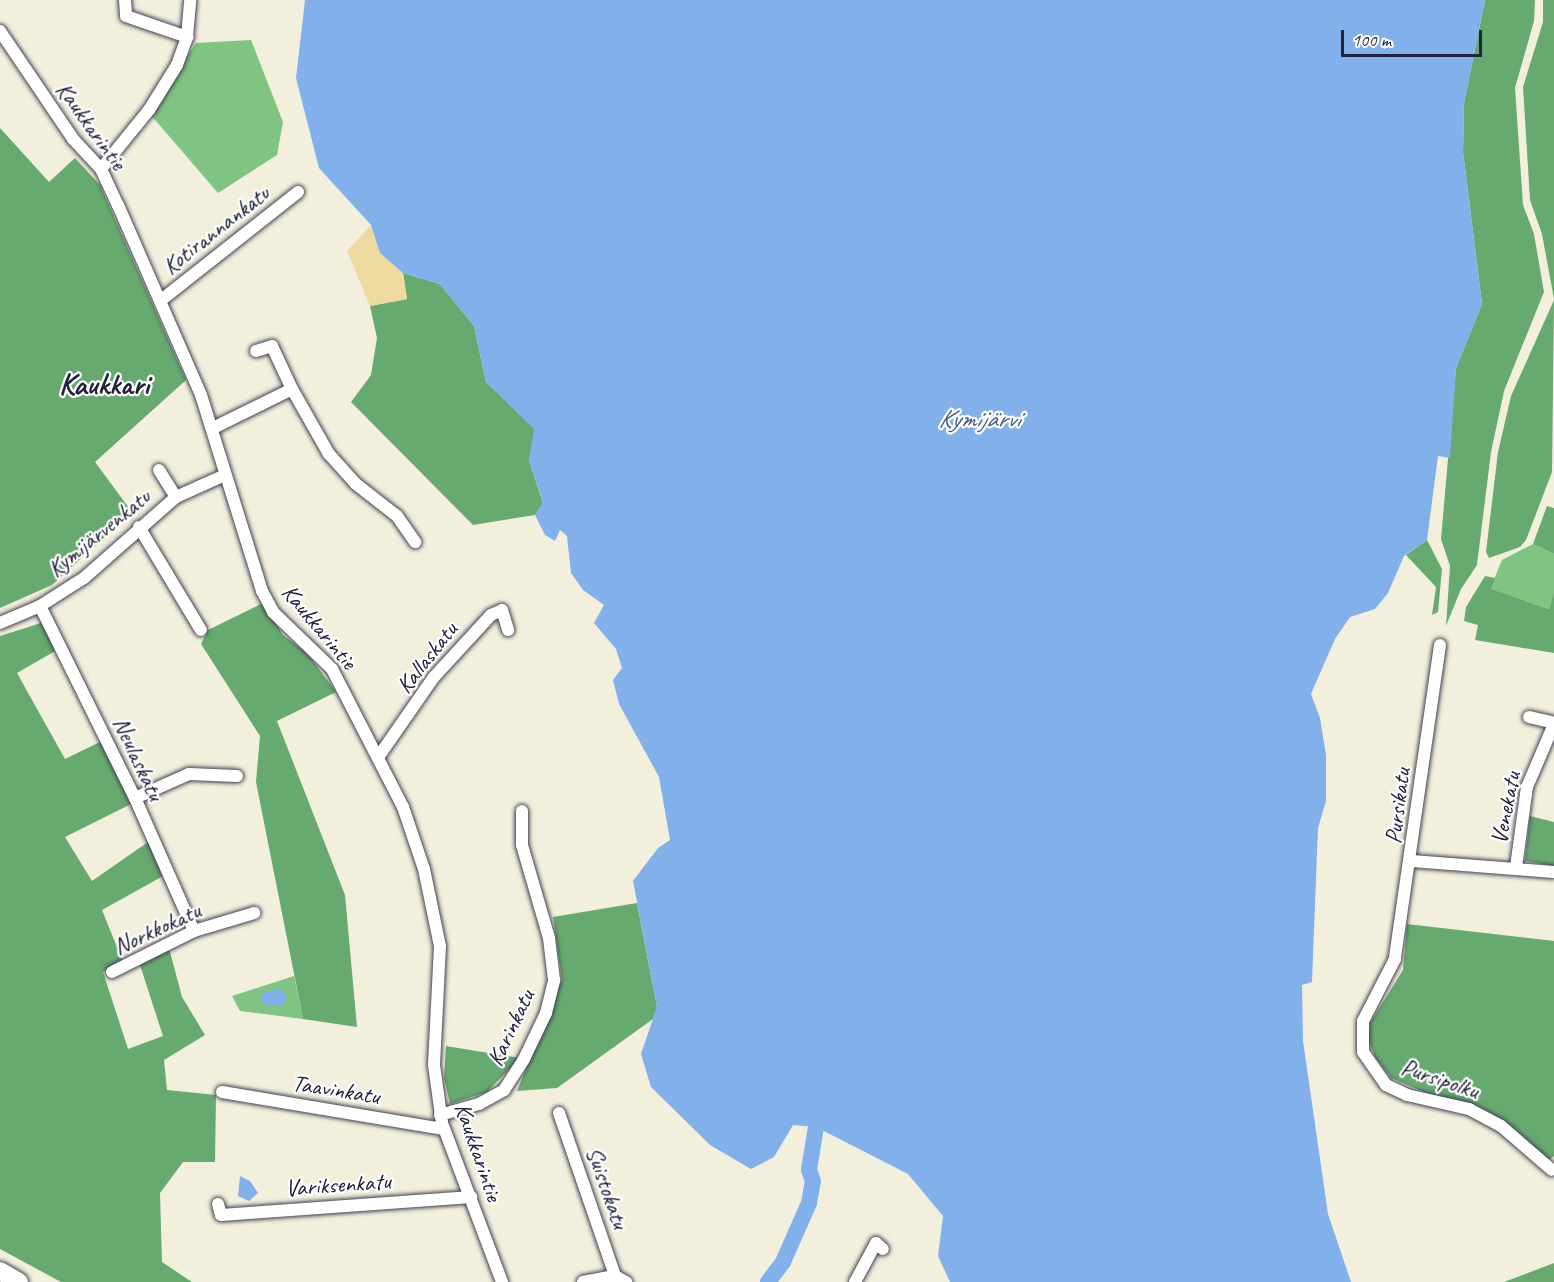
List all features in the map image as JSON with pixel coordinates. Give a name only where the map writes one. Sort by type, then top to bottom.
[{"type":"highway","points":[[0,1271],[20,1282]]},
{"type":"street","points":[[125,0],[126,16],[188,36]]},
{"type":"street","points":[[101,169],[149,110],[177,65],[188,36],[190,0]]},
{"type":"street","name":"Kaukkarintie","points":[[0,31],[73,139],[101,169],[160,301],[213,429],[225,475],[262,591],[273,612],[332,669],[404,807],[434,910],[440,946],[434,1065],[440,1115],[502,1282]]},
{"type":"street","name":"Kotirannankatu","points":[[160,301],[298,192]]},
{"type":"street","points":[[256,351],[272,346],[292,389],[329,454],[356,484],[397,516],[415,542]]},
{"type":"street","points":[[213,429],[292,389]]},
{"type":"street","points":[[159,470],[176,497]]},
{"type":"street","name":"Kymijärvenkatu","points":[[0,623],[40,606],[84,578],[139,527],[176,497],[225,475]]},
{"type":"street","points":[[139,527],[201,630]]},
{"type":"street","name":"Neulaskatu","points":[[40,606],[135,798],[154,847],[194,931]]},
{"type":"street","name":"Kallaskatu","points":[[379,756],[434,677],[490,615],[502,610],[508,630]]},
{"type":"street","name":"Pursikatu","points":[[1391,971],[1412,861],[1440,645]]},
{"type":"street","name":"Venekatu","points":[[1516,867],[1527,788],[1554,723],[1529,717]]},
{"type":"street","points":[[135,798],[189,774],[237,776]]},
{"type":"street","name":"Karinkatu","points":[[440,1115],[480,1104],[504,1090],[524,1059],[546,1013],[554,980],[549,938],[522,845],[522,811]]},
{"type":"street","points":[[1412,861],[1516,867],[1554,872]]},
{"type":"street","name":"Norkkokatu","points":[[112,972],[194,931],[254,913]]},
{"type":"street","name":"Pursipolku","points":[[1391,971],[1363,1021],[1363,1052],[1386,1085],[1407,1095],[1469,1109],[1501,1126],[1553,1173]]},
{"type":"street","name":"Taavinkatu","points":[[222,1092],[444,1128]]},
{"type":"street","name":"Suistokatu","points":[[559,1113],[620,1279]]},
{"type":"street","name":"Variksenkatu","points":[[218,1204],[221,1215],[471,1197]]},
{"type":"street","points":[[855,1282],[876,1243],[883,1249]]},
{"type":"street","points":[[583,1282],[620,1279]]},
{"type":"green space","points":[[1485,0],[1535,0],[1534,21],[1515,88],[1523,205],[1534,234],[1544,292],[1504,391],[1491,452],[1477,565],[1461,589],[1446,626],[1450,566],[1441,539],[1456,368],[1482,304],[1463,152],[1464,103]]},
{"type":"green space","points":[[1543,0],[1554,0],[1554,299],[1542,234],[1530,200],[1523,87],[1543,22]]},
{"type":"green space","points":[[251,40],[283,122],[277,155],[218,193],[150,114],[196,43]]},
{"type":"green space","points":[[0,128],[49,182],[75,158],[100,185],[186,380],[95,462],[132,512],[52,585],[0,608]]},
{"type":"green space","points":[[403,273],[440,284],[474,326],[486,382],[535,429],[529,460],[543,503],[535,515],[473,525],[351,402],[371,375],[377,338],[370,306],[407,299]]},
{"type":"green space","points":[[1554,300],[1552,472],[1526,540],[1520,547],[1489,558],[1486,552],[1498,452],[1511,396]]},
{"type":"green space","points":[[1547,506],[1554,508],[1554,554],[1533,544]]},
{"type":"green space","points":[[1427,540],[1442,569],[1438,612],[1432,615],[1436,587],[1406,555]]},
{"type":"green space","points":[[1533,544],[1554,554],[1554,591],[1549,609],[1490,589],[1502,560]]},
{"type":"green space","points":[[1485,576],[1495,578],[1491,589],[1549,609],[1554,591],[1554,653],[1475,640],[1478,625],[1464,621],[1466,607]]},
{"type":"green space","points":[[263,603],[283,635],[307,653],[336,692],[277,721],[345,895],[357,1027],[303,1019],[256,782],[260,736],[201,644],[208,630]]},
{"type":"green space","points":[[41,623],[57,650],[17,673],[65,759],[102,741],[133,803],[65,837],[92,881],[148,842],[163,876],[102,910],[123,962],[103,972],[128,1049],[163,1036],[140,965],[169,948],[182,997],[205,1035],[164,1060],[167,1090],[216,1095],[215,1162],[183,1162],[160,1193],[162,1262],[192,1282],[61,1282],[0,1249],[0,636]]},
{"type":"green space","points":[[1530,816],[1554,822],[1554,866],[1525,861]]},
{"type":"green space","points":[[637,903],[657,1007],[653,1019],[557,1088],[517,1091],[562,979],[553,917]]},
{"type":"green space","points":[[1407,924],[1554,941],[1554,1156],[1549,1160],[1480,1108],[1431,1095],[1391,1078],[1375,1057],[1368,1039],[1370,1023],[1403,970]]},
{"type":"green space","points":[[294,976],[303,1019],[240,1011],[232,996]]},
{"type":"green space","points":[[446,1046],[520,1058],[487,1092],[450,1104],[444,1078]]},
{"type":"green space","points":[[1554,1263],[1554,1282],[1504,1282]]},
{"type":"sand","points":[[371,225],[380,253],[403,273],[407,299],[370,306],[347,251]]},
{"type":"water","name":"Kymijärvi","points":[[305,0],[1485,0],[1464,103],[1463,152],[1482,304],[1456,368],[1450,458],[1438,456],[1427,540],[1404,556],[1388,593],[1375,609],[1350,617],[1335,639],[1311,694],[1320,718],[1326,755],[1326,801],[1318,828],[1312,982],[1302,985],[1303,1041],[1328,1214],[1351,1282],[950,1282],[938,1256],[943,1216],[908,1174],[816,1127],[793,1125],[774,1157],[751,1169],[710,1145],[651,1087],[641,1054],[657,1007],[633,881],[658,848],[670,840],[659,777],[619,704],[613,680],[622,668],[616,649],[594,623],[604,605],[583,590],[571,573],[567,536],[560,530],[555,541],[545,535],[535,515],[543,502],[529,460],[534,429],[486,382],[474,326],[440,284],[403,273],[380,253],[371,225],[319,168],[296,78]]},
{"type":"water","points":[[281,989],[287,996],[283,1005],[266,1005],[260,1000],[264,992]]},
{"type":"water","points":[[240,1176],[250,1181],[258,1193],[249,1201],[238,1196]]},
{"type":"waterway","points":[[768,1282],[783,1262],[809,1203],[813,1181],[809,1170],[816,1127]]},
{"type":"district","name":"Kaukkari","points":[[104,384]]}]
